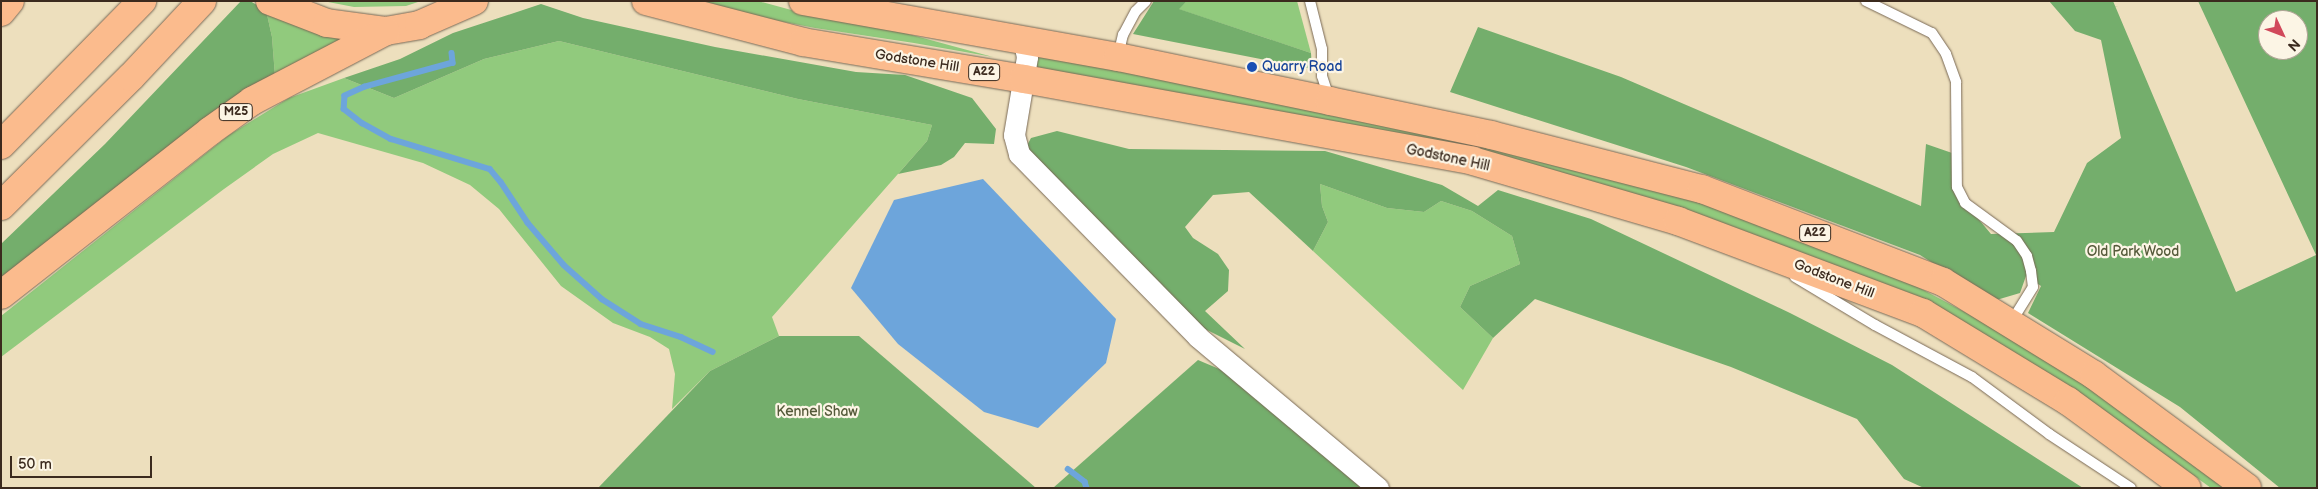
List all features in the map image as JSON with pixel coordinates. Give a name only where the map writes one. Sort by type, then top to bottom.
[{"type":"highway","points":[[1,12],[10,1]]},
{"type":"highway","points":[[1,145],[142,1]]},
{"type":"highway","points":[[1,206],[131,77],[202,1]]},
{"type":"highway","points":[[270,1],[327,23],[386,31],[419,25],[474,1]]},
{"type":"highway","name":"Godstone Hill","points":[[646,1],[803,42],[1024,79],[1473,161],[1678,221],[1923,313],[2068,401],[2187,488]]},
{"type":"highway","name":"A22","points":[[803,1],[1118,57],[1330,101],[1491,135],[1702,189],[1943,282],[2094,375],[2247,488]]},
{"type":"highway","name":"M25","points":[[1,295],[210,131],[252,101],[386,31]]},
{"type":"street","points":[[1023,39],[1027,57],[1014,135],[1019,154],[1198,337],[1378,488]]},
{"type":"lane","points":[[1118,57],[1123,35],[1136,11],[1146,1]]},
{"type":"lane","points":[[1310,1],[1322,49],[1322,76],[1330,101]]},
{"type":"lane","points":[[1866,1],[1932,33],[1944,50],[1956,82],[1957,188],[1965,203],[2017,241],[2027,256],[2031,271],[2033,287],[2010,324]]},
{"type":"lane","points":[[1764,252],[1804,282],[1875,325],[1972,377],[2049,434],[2130,488]]},
{"type":"green space","points":[[241,1],[250,1],[266,10],[272,37],[275,76],[214,111],[1,281],[1,244],[105,144]]},
{"type":"green space","points":[[323,1],[421,1],[406,6],[354,7]]},
{"type":"green space","points":[[693,1],[758,1],[817,17],[901,32],[993,57],[815,28],[743,14]]},
{"type":"green space","points":[[1154,1],[1187,1],[1179,9],[1311,53],[1312,69],[1133,34]]},
{"type":"green space","points":[[1187,1],[1297,1],[1311,53],[1178,9]]},
{"type":"green space","name":"Old Park Wood","points":[[2049,1],[2113,1],[2236,292],[2316,255],[2198,1],[2317,1],[2317,488],[2280,488],[2180,407],[2028,313],[2041,286],[2026,276],[2020,293],[1993,301],[1920,255],[1686,167],[1450,92],[1478,27],[1621,77],[1921,206],[1926,144],[1955,154],[1965,203],[1991,234],[2054,232],[2087,163],[2121,138],[2101,40],[2075,31]]},
{"type":"green space","points":[[541,4],[583,18],[715,47],[856,72],[905,75],[972,98],[996,129],[994,144],[965,143],[954,157],[941,165],[898,174],[927,141],[932,125],[798,99],[559,41],[484,59],[394,98],[344,78],[400,59],[453,33]]},
{"type":"green space","points":[[266,10],[357,35],[312,54],[275,76],[272,37]]},
{"type":"green space","points":[[559,41],[798,99],[932,125],[927,141],[772,317],[779,336],[710,371],[672,409],[675,374],[669,349],[650,337],[613,323],[561,286],[499,209],[470,185],[423,163],[318,133],[273,154],[1,357],[1,316],[229,135],[289,98],[344,78],[394,98],[484,59]]},
{"type":"green space","points":[[1039,55],[1322,108],[1574,165],[1736,214],[1916,286],[2006,334],[2122,409],[2228,488],[2211,488],[2074,389],[1994,342],[1457,149],[1036,67]]},
{"type":"green space","points":[[1057,131],[1129,149],[1325,151],[1442,185],[1478,206],[1498,190],[1591,219],[1790,313],[1892,365],[2083,488],[1924,488],[1904,479],[1857,419],[1731,367],[1535,299],[1493,338],[1460,307],[1470,286],[1520,264],[1512,236],[1472,211],[1441,201],[1424,212],[1387,208],[1320,184],[1322,206],[1328,222],[1313,251],[1249,192],[1213,195],[1185,227],[1193,238],[1218,254],[1229,270],[1228,291],[1205,311],[1245,349],[1203,328],[1024,151],[1031,138]]},
{"type":"green space","points":[[1320,184],[1387,208],[1424,212],[1441,201],[1472,211],[1512,236],[1520,264],[1470,286],[1460,307],[1493,338],[1463,390],[1313,251],[1328,222],[1322,206]]},
{"type":"green space","name":"Kennel Shaw","points":[[779,336],[859,336],[1036,488],[598,488],[710,371]]},
{"type":"green space","points":[[1198,360],[1231,374],[1362,488],[1053,488]]},
{"type":"water","points":[[983,179],[1116,319],[1106,363],[1038,428],[984,412],[898,344],[851,288],[894,200]]},
{"type":"waterway","points":[[452,53],[453,63],[365,87],[345,96],[344,109],[362,123],[391,139],[490,169],[501,182],[528,223],[564,265],[602,299],[641,324],[681,337],[713,352]]},
{"type":"waterway","points":[[1068,469],[1085,482],[1087,488]]},
{"type":"place","name":"Quarry Road","points":[[1252,67]]}]
